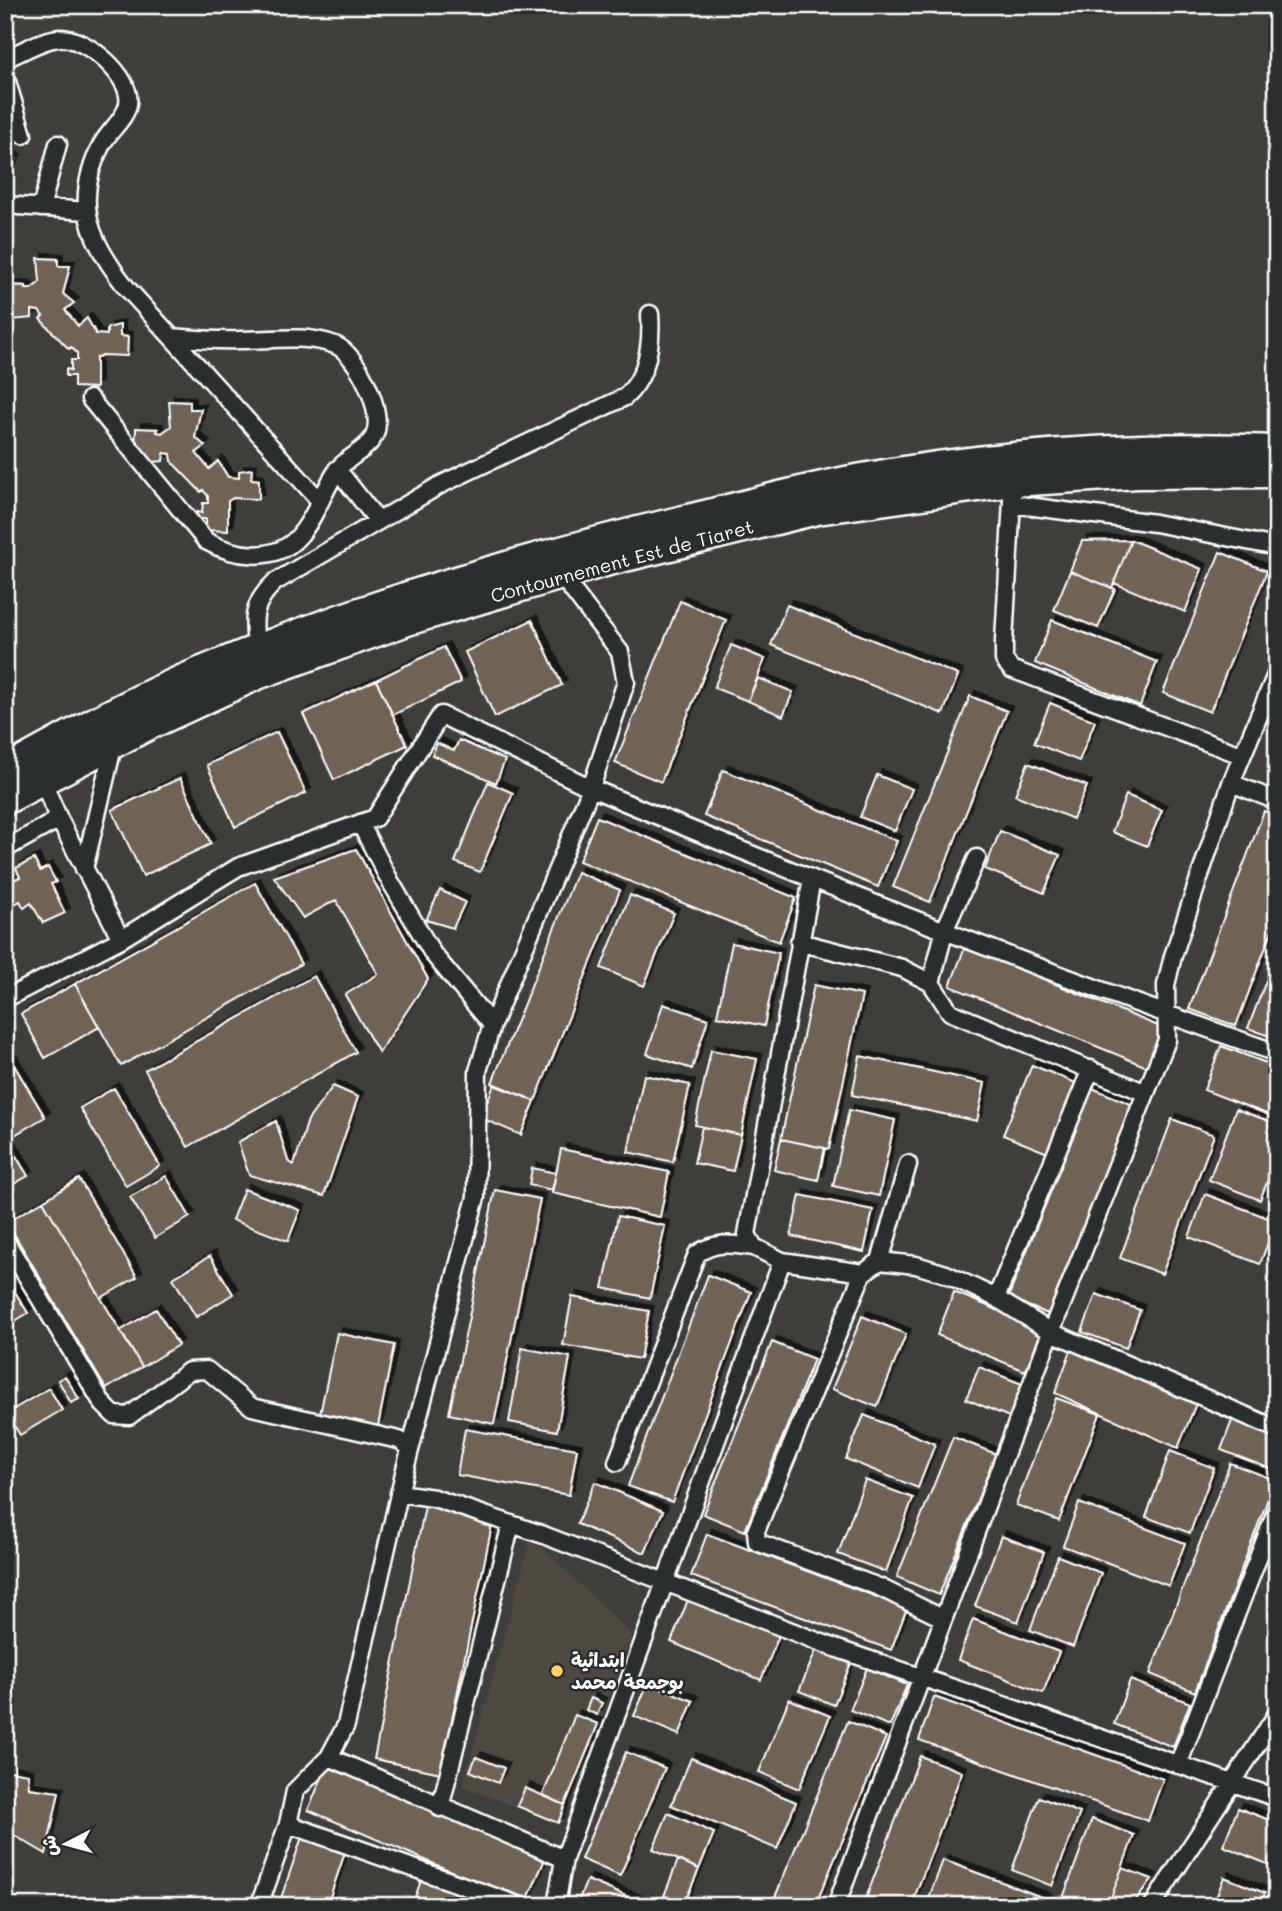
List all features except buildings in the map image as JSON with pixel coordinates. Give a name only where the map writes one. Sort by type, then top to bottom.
[{"type":"highway","name":"Contournement Est de Tiaret","points":[[5,771],[115,711],[206,669],[384,603],[587,542],[844,482],[1034,455],[1132,450],[1277,450]]},
{"type":"highway","name":"Contournement Est de Tiaret","points":[[5,800],[114,743],[257,675],[407,621],[560,575],[817,510],[1013,493],[1138,474],[1277,473]]},
{"type":"street","points":[[5,59],[50,39],[64,37],[81,44],[105,60],[122,77],[128,91],[128,103],[94,163],[87,211],[92,235],[104,259],[320,501]]},
{"type":"street","points":[[5,75],[23,135]]},
{"type":"street","points":[[41,208],[58,144]]},
{"type":"street","points":[[5,205],[87,211]]},
{"type":"street","points":[[257,650],[253,617],[260,595],[275,582],[440,485],[625,397],[636,386],[646,364],[652,339],[650,314]]},
{"type":"street","points":[[90,399],[206,541],[225,551],[267,554],[285,548],[298,537],[337,469],[374,437],[379,422],[371,396],[349,355],[344,350],[322,341],[302,338],[209,340],[172,337]]},
{"type":"street","points":[[337,469],[378,521]]},
{"type":"street","points":[[1241,755],[1011,669],[1004,660],[1004,641],[1013,493],[1277,547]]},
{"type":"street","points":[[259,1906],[288,1824],[295,1791],[329,1758],[346,1725],[410,1447],[476,1197],[478,1071],[492,1025],[591,788],[626,682],[620,652],[560,575]]},
{"type":"street","points":[[836,1906],[1051,1332],[1167,1040],[1166,985],[1173,956],[1241,755],[1277,672]]},
{"type":"street","points":[[5,999],[121,939],[238,867],[375,818],[441,715],[591,788],[812,879],[1166,1014],[1277,1053]]},
{"type":"street","points":[[84,869],[114,743]]},
{"type":"street","points":[[42,780],[59,820],[121,939]]},
{"type":"street","points":[[1231,783],[1277,802]]},
{"type":"street","points":[[5,849],[59,820]]},
{"type":"street","points":[[360,823],[433,954],[492,1025]]},
{"type":"street","points":[[931,983],[945,929],[976,858]]},
{"type":"street","points":[[754,1247],[747,1234],[812,879]]},
{"type":"street","points":[[799,942],[902,968],[931,983],[950,1012],[1146,1093]]},
{"type":"street","points":[[996,1298],[1091,1069]]},
{"type":"street","points":[[908,1164],[880,1261],[863,1273],[756,1531],[757,1542],[879,1587],[942,1618]]},
{"type":"street","points":[[5,1240],[103,1404],[114,1415],[129,1416],[188,1371],[207,1370],[252,1407],[399,1440],[410,1447]]},
{"type":"street","points":[[617,1462],[697,1254],[708,1246],[726,1243],[754,1247],[782,1261],[863,1273]]},
{"type":"street","points":[[556,1906],[564,1859],[782,1261]]},
{"type":"street","points":[[880,1261],[916,1265],[946,1274],[996,1298],[1051,1332],[1277,1429]]},
{"type":"street","points":[[5,1275],[19,1266]]},
{"type":"street","points":[[399,1493],[434,1498],[511,1524],[835,1648],[1277,1798]]},
{"type":"street","points":[[1178,1765],[1277,1509]]},
{"type":"street","points":[[440,1808],[511,1524]]},
{"type":"street","points":[[1152,1906],[1277,1714]]},
{"type":"street","points":[[329,1758],[440,1808],[564,1859]]},
{"type":"street","points":[[288,1824],[521,1906]]},
{"type":"shaded area","name":"ابتدائية بوجمعة محمد","points":[[531,1537],[632,1635],[560,1825],[463,1786]]},
{"type":"place","name":"ابتدائية بوجمعة محمد","points":[[557,1671]]}]
